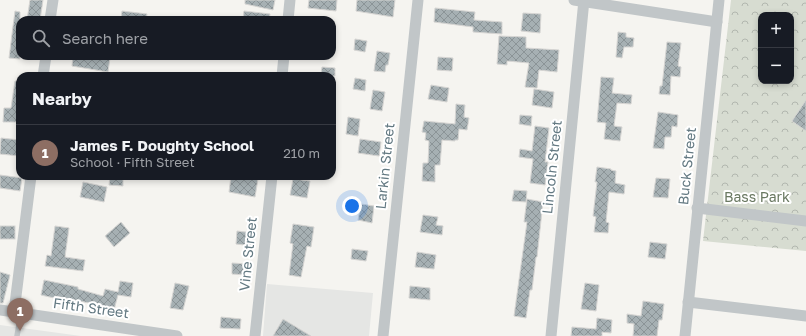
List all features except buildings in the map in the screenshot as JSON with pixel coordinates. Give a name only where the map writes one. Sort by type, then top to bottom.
[{"type":"street","points":[[51,16],[53,0]]},
{"type":"street","points":[[288,16],[290,0]]},
{"type":"street","name":"Larkin Street","points":[[383,336],[418,0]]},
{"type":"street","points":[[580,0],[717,22]]},
{"type":"street","name":"Lincoln Street","points":[[551,336],[580,0]]},
{"type":"street","name":"Buck Street","points":[[685,336],[720,0]]},
{"type":"street","points":[[44,72],[45,60]]},
{"type":"street","points":[[282,72],[284,60]]},
{"type":"street","points":[[18,312],[31,180]]},
{"type":"street","name":"Vine Street","points":[[255,336],[272,180]]},
{"type":"street","points":[[698,208],[806,220]]},
{"type":"street","points":[[688,302],[806,316]]},
{"type":"street","name":"Fifth Street","points":[[0,310],[177,336]]},
{"type":"lane","points":[[17,336],[18,312]]},
{"type":"shaded area","points":[[267,284],[373,293],[369,336],[263,336]]},
{"type":"shaded area","points":[[0,325],[81,336],[0,336]]},
{"type":"green space","name":"Bass Park","points":[[731,0],[806,0],[806,251],[703,241]]},
{"type":"place","name":"James F. Doughty School","points":[[20,331]]}]
